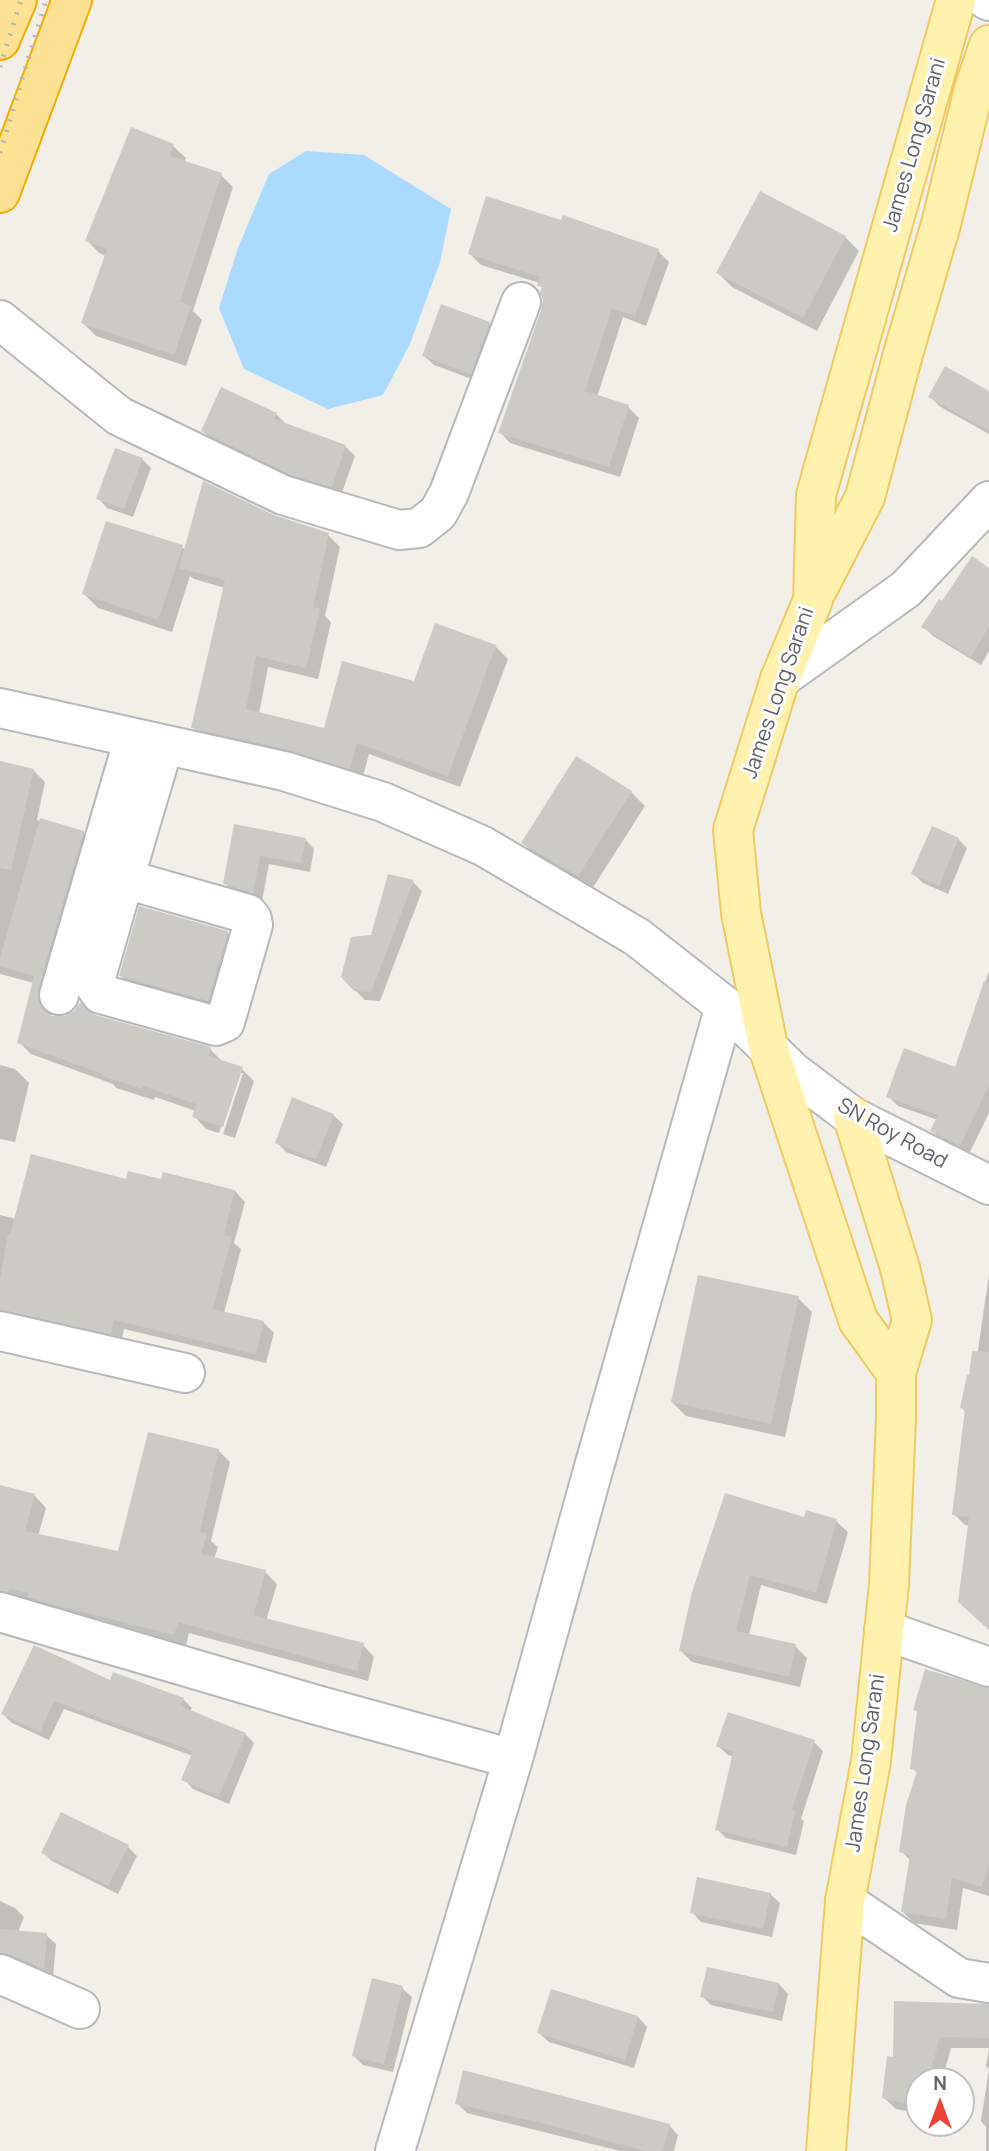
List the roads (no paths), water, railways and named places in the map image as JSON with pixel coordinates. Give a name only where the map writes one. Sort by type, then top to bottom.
[{"type":"highway","points":[[0,40],[16,0]]},
{"type":"highway","points":[[0,193],[72,0]]},
{"type":"main road","name":"James Long Sarani","points":[[896,1373],[858,1320],[768,1047],[741,913],[733,830],[780,679],[813,600],[816,495],[956,0]]},
{"type":"main road","points":[[813,600],[865,497],[941,224],[974,89],[989,45]]},
{"type":"main road","name":"James Long Sarani","points":[[827,2151],[845,1901],[870,1761],[889,1584],[897,1418],[896,1373],[912,1320],[900,1268],[853,1117]]},
{"type":"street","points":[[0,320],[119,416],[283,495],[399,530],[419,528],[439,513],[522,302]]},
{"type":"street","points":[[780,679],[906,589],[989,501]]},
{"type":"street","name":"SN Roy Road","points":[[0,708],[284,771],[383,802],[483,846],[638,937],[726,1006],[793,1072],[853,1117],[989,1185]]},
{"type":"street","points":[[124,879],[248,914],[252,919],[253,925],[225,1022],[221,1026],[101,994],[94,984],[124,879],[149,741]]},
{"type":"street","points":[[59,995],[149,741]]},
{"type":"street","points":[[395,2151],[513,1759],[726,1006]]},
{"type":"street","points":[[0,1331],[185,1373]]},
{"type":"street","points":[[0,1612],[313,1704],[513,1759]]},
{"type":"street","points":[[884,1630],[989,1667]]},
{"type":"street","points":[[845,1901],[959,1978],[989,1983]]},
{"type":"street","points":[[0,1974],[80,2009]]},
{"type":"water","points":[[306,151],[364,155],[451,209],[440,262],[410,344],[383,395],[328,409],[244,369],[219,308],[238,248],[269,174]]},
{"type":"railway","points":[[0,67],[21,0]]},
{"type":"railway","points":[[0,153],[46,0]]}]
